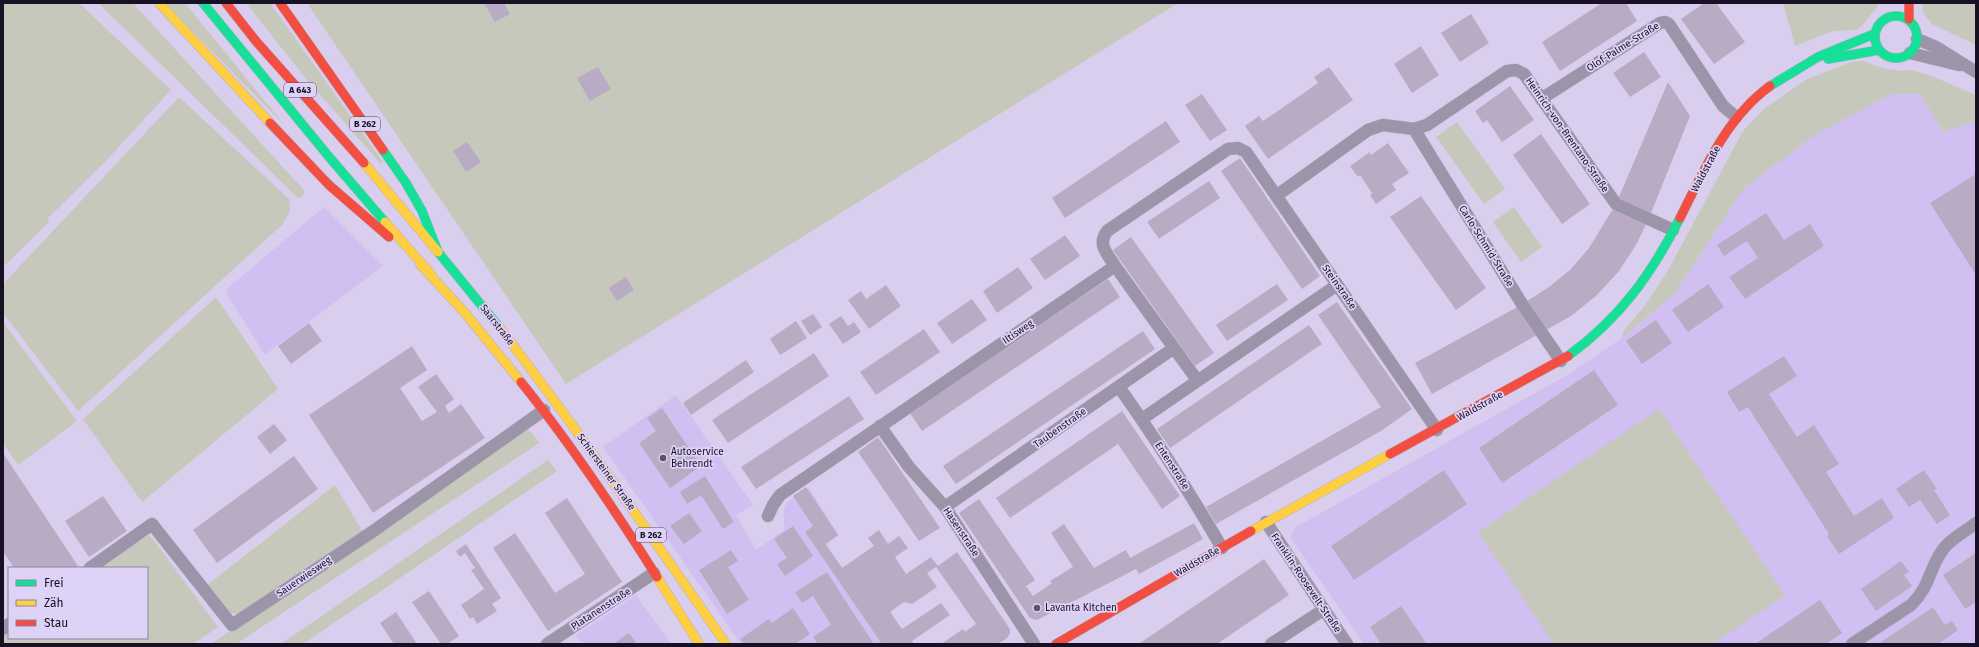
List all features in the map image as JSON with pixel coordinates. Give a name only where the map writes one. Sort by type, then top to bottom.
[{"type":"main road","name":"B 262","points":[[159,3],[296,152],[329,185],[431,274]]},
{"type":"main road","name":"A 643","points":[[203,3],[301,123]]},
{"type":"main road","name":"A 643","points":[[226,3],[255,40],[376,176]]},
{"type":"main road","name":"B 262","points":[[280,3],[406,183],[422,211],[438,252]]},
{"type":"main road","points":[[1908,3],[1909,19]]},
{"type":"main road","points":[[1892,12],[1909,19],[1915,28],[1917,39],[1910,53],[1902,57],[1892,58],[1879,50],[1874,34],[1880,22],[1892,12]]},
{"type":"main road","name":"Waldstraße","points":[[1056,644],[1266,522],[1561,361],[1594,336],[1624,307],[1648,276],[1719,144],[1736,117],[1773,82],[1789,72],[1846,44],[1874,34]]},
{"type":"main road","name":"Waldstraße","points":[[1808,63],[1879,50]]},
{"type":"main road","name":"B 262","points":[[301,123],[431,274]]},
{"type":"main road","name":"B 262","points":[[376,176],[438,252]]},
{"type":"main road","name":"Saarstraße","points":[[438,252],[554,399]]},
{"type":"main road","name":"Saarstraße","points":[[431,274],[544,410]]},
{"type":"main road","name":"Schiersteiner Straße","points":[[554,399],[629,503],[726,644]]},
{"type":"main road","name":"Schiersteiner Straße","points":[[544,410],[617,514],[699,644]]},
{"type":"street","name":"Olof-Palme-Straße","points":[[1542,99],[1660,23],[1665,22],[1668,24],[1723,106],[1736,117]]},
{"type":"street","points":[[1917,39],[1936,47],[1971,69]]},
{"type":"street","points":[[1910,53],[1971,69]]},
{"type":"street","name":"Heinrich-von-Brentano-Straße","points":[[1276,196],[1368,130],[1383,125],[1414,129],[1427,125],[1507,71],[1516,70],[1524,74],[1616,204],[1673,230]]},
{"type":"street","name":"Carlo-Schmid-Straße","points":[[1414,129],[1522,304],[1561,361]]},
{"type":"street","name":"Steinstraße","points":[[1115,266],[1103,246],[1102,238],[1107,231],[1228,149],[1238,148],[1246,152],[1437,430]]},
{"type":"street","points":[[1115,266],[1198,380]]},
{"type":"street","name":"Iltisweg","points":[[768,516],[772,505],[780,495],[1115,266]]},
{"type":"street","points":[[1142,419],[1337,285]]},
{"type":"street","name":"Taubenstraße","points":[[945,507],[1174,348]]},
{"type":"street","name":"Entenstraße","points":[[1119,387],[1142,419],[1222,548]]},
{"type":"street","name":"Sauerwiesweg","points":[[91,567],[152,524],[232,625],[372,532],[544,410]]},
{"type":"street","name":"Hasenstraße","points":[[880,426],[909,467],[945,507],[1034,644]]},
{"type":"street","name":"Franklin-Roosevelt-Straße","points":[[1266,522],[1347,644]]},
{"type":"street","points":[[1852,644],[1919,597],[1944,548],[1976,523]]},
{"type":"street","name":"Platanenstraße","points":[[547,644],[654,573]]},
{"type":"street","points":[[1271,644],[1323,610]]},
{"type":"shaded area","points":[[3,3],[79,3],[171,90],[105,162],[47,219],[49,222],[3,267]]},
{"type":"shaded area","points":[[98,3],[133,3],[301,187],[304,191],[303,196],[298,198]]},
{"type":"shaded area","points":[[165,3],[185,3],[286,127]]},
{"type":"shaded area","points":[[246,3],[270,3],[383,162],[381,164],[307,80]]},
{"type":"shaded area","points":[[307,3],[1178,3],[566,384]]},
{"type":"shaded area","points":[[1783,3],[1880,3],[1862,26],[1856,30],[1833,31],[1795,46]]},
{"type":"shaded area","points":[[1922,3],[1976,3],[1976,45],[1932,24],[1923,12]]},
{"type":"shaded area","points":[[1864,61],[1882,68],[1902,71],[1911,70],[1929,75],[1976,95],[1976,120],[1943,132],[1920,94],[1892,94],[1818,133],[1744,188],[1675,293],[1622,338],[1624,330],[1643,308],[1666,274],[1743,131],[1764,109],[1807,79],[1852,62]]},
{"type":"shaded area","points":[[1892,94],[1920,94],[1943,132],[1976,120],[1976,644],[1364,644],[1290,537],[1296,527],[1569,374],[1622,338],[1675,293],[1744,188],[1818,133]]},
{"type":"shaded area","points":[[179,97],[289,199],[290,211],[283,224],[78,411],[3,313],[3,284]]},
{"type":"shaded area","points":[[1457,122],[1505,189],[1484,204],[1436,137]]},
{"type":"shaded area","points":[[324,207],[383,266],[265,355],[226,293],[229,287]]},
{"type":"shaded area","points":[[1514,207],[1542,247],[1521,262],[1493,222]]},
{"type":"shaded area","points":[[216,297],[278,389],[142,502],[83,419]]},
{"type":"shaded area","points":[[3,322],[77,421],[18,465],[3,443]]},
{"type":"shaded area","points":[[676,395],[753,505],[736,515],[756,550],[784,530],[784,508],[787,502],[809,488],[839,535],[827,545],[894,644],[741,644],[603,447]]},
{"type":"shaded area","points":[[1659,409],[1785,595],[1713,644],[1554,644],[1478,532]]},
{"type":"shaded area","points":[[525,428],[532,433],[539,443],[236,644],[211,644]]},
{"type":"shaded area","points":[[548,460],[557,471],[303,644],[281,644]]},
{"type":"shaded area","points":[[335,485],[363,532],[244,610],[237,614],[230,613],[206,586]]},
{"type":"shaded area","points":[[149,534],[218,627],[193,644],[3,644],[3,632],[8,629],[8,639],[148,639],[148,567],[100,567]]},
{"type":"shaded area","points":[[636,595],[671,644],[582,644],[576,635]]},
{"type":"building","points":[[484,3],[504,3],[510,14],[495,22]]},
{"type":"building","points":[[1602,3],[1626,3],[1637,21],[1560,71],[1542,42]]},
{"type":"building","points":[[1704,3],[1716,3],[1745,42],[1714,64],[1681,19]]},
{"type":"building","points":[[1471,14],[1489,43],[1460,62],[1441,33]]},
{"type":"building","points":[[1421,46],[1439,75],[1412,93],[1394,64]]},
{"type":"building","points":[[1644,52],[1661,77],[1630,97],[1613,73]]},
{"type":"building","points":[[598,67],[611,89],[590,101],[577,78]]},
{"type":"building","points":[[1329,67],[1353,100],[1268,159],[1245,126],[1259,116],[1263,121],[1301,95],[1318,83],[1314,77]]},
{"type":"building","points":[[1668,82],[1690,116],[1649,218],[1636,245],[1619,271],[1597,295],[1571,316],[1432,394],[1415,363],[1521,305],[1549,287],[1571,269],[1589,248],[1616,204]]},
{"type":"building","points":[[1510,86],[1534,120],[1502,142],[1487,120],[1483,123],[1475,111]]},
{"type":"building","points":[[1202,94],[1227,130],[1210,141],[1185,105]]},
{"type":"building","points":[[1166,121],[1180,142],[1065,218],[1052,198]]},
{"type":"building","points":[[1541,134],[1590,204],[1562,224],[1513,155]]},
{"type":"building","points":[[467,142],[481,162],[466,172],[453,151]]},
{"type":"building","points":[[1388,143],[1409,173],[1392,184],[1396,190],[1376,204],[1370,195],[1372,193],[1360,175],[1358,177],[1350,166],[1370,152],[1371,155]]},
{"type":"building","points":[[1240,158],[1320,276],[1302,289],[1221,171]]},
{"type":"building","points":[[1976,174],[1976,275],[1930,203]]},
{"type":"building","points":[[1209,181],[1220,198],[1159,239],[1147,222]]},
{"type":"building","points":[[1421,196],[1486,288],[1456,310],[1390,217]]},
{"type":"building","points":[[1766,213],[1784,240],[1810,224],[1824,246],[1745,299],[1729,277],[1758,258],[1747,241],[1724,256],[1717,245]]},
{"type":"building","points":[[1065,235],[1080,256],[1045,280],[1030,259]]},
{"type":"building","points":[[1131,237],[1214,353],[1195,366],[1113,250]]},
{"type":"building","points":[[1018,267],[1033,288],[997,313],[983,291]]},
{"type":"building","points":[[626,277],[634,290],[617,301],[609,288]]},
{"type":"building","points":[[1108,279],[1120,297],[922,431],[910,413]]},
{"type":"building","points":[[1277,284],[1288,300],[1227,341],[1216,325]]},
{"type":"building","points":[[1708,284],[1724,307],[1688,332],[1672,310]]},
{"type":"building","points":[[886,285],[901,306],[869,329],[848,300],[861,291],[866,299]]},
{"type":"building","points":[[972,299],[987,320],[952,344],[937,323]]},
{"type":"building","points":[[1337,302],[1412,409],[1381,431],[1216,524],[1206,507],[1381,407],[1318,315]]},
{"type":"building","points":[[813,314],[822,327],[810,335],[801,321]]},
{"type":"building","points":[[841,316],[848,326],[854,322],[861,332],[843,344],[829,324]]},
{"type":"building","points":[[1656,320],[1672,343],[1642,364],[1626,341]]},
{"type":"building","points":[[796,321],[807,338],[780,355],[770,339]]},
{"type":"building","points":[[309,323],[322,341],[291,364],[278,346]]},
{"type":"building","points":[[1309,325],[1322,344],[1170,448],[1157,429]]},
{"type":"building","points":[[924,329],[940,352],[876,395],[860,372]]},
{"type":"building","points":[[1143,331],[1155,349],[956,484],[943,466]]},
{"type":"building","points":[[412,346],[427,370],[400,388],[422,421],[437,412],[418,387],[436,374],[454,399],[445,406],[449,413],[461,404],[485,438],[373,513],[309,415]]},
{"type":"building","points":[[814,353],[829,376],[728,443],[712,420]]},
{"type":"building","points":[[1784,356],[1797,376],[1769,394],[1797,437],[1814,425],[1839,464],[1826,472],[1854,516],[1882,498],[1894,518],[1839,554],[1827,536],[1829,534],[1748,407],[1739,412],[1727,392]]},
{"type":"building","points":[[746,360],[754,372],[691,415],[683,403]]},
{"type":"building","points":[[1594,370],[1618,405],[1502,483],[1479,448]]},
{"type":"building","points":[[849,396],[864,419],[756,489],[741,467]]},
{"type":"building","points":[[662,408],[701,466],[670,488],[639,443],[656,431],[647,418]]},
{"type":"building","points":[[1122,411],[1180,496],[1162,509],[1118,444],[1010,518],[996,498]]},
{"type":"building","points":[[274,424],[287,440],[270,454],[257,437]]},
{"type":"building","points":[[878,437],[940,528],[919,541],[858,452]]},
{"type":"building","points":[[3,453],[78,566],[13,567],[3,551]]},
{"type":"building","points":[[294,456],[318,489],[217,563],[193,530]]},
{"type":"building","points":[[1444,470],[1467,504],[1354,580],[1331,546]]},
{"type":"building","points":[[1924,470],[1937,489],[1934,490],[1950,515],[1937,524],[1920,500],[1909,507],[1896,489]]},
{"type":"building","points":[[705,476],[734,522],[723,529],[701,495],[687,504],[680,492]]},
{"type":"building","points":[[806,487],[838,535],[825,544],[842,568],[874,546],[868,538],[879,530],[888,544],[899,536],[908,548],[895,557],[906,574],[931,557],[938,566],[957,552],[1010,629],[1010,634],[1006,639],[997,644],[941,644],[963,629],[965,632],[976,624],[936,567],[927,573],[937,587],[912,604],[904,602],[890,612],[902,629],[941,603],[950,615],[912,641],[914,644],[882,644],[805,532],[813,526],[793,496]]},
{"type":"building","points":[[103,496],[127,531],[89,557],[65,521]]},
{"type":"building","points":[[567,498],[622,582],[548,631],[493,548],[515,533],[555,593],[585,574],[545,513]]},
{"type":"building","points":[[979,499],[1035,580],[1026,586],[1033,596],[1052,583],[1050,581],[1073,567],[1051,533],[1064,524],[1094,568],[1126,550],[1130,558],[1194,523],[1203,539],[1139,574],[1136,569],[1037,620],[1030,618],[959,513]]},
{"type":"building","points":[[689,513],[702,531],[684,544],[670,526]]},
{"type":"building","points":[[793,526],[813,556],[785,576],[777,564],[787,558],[774,539]]},
{"type":"building","points":[[466,544],[501,598],[492,604],[497,611],[477,624],[473,617],[470,619],[461,605],[484,589],[471,570],[475,568],[465,553],[460,557],[456,551]]},
{"type":"building","points":[[731,550],[738,561],[728,567],[749,600],[727,614],[699,570]]},
{"type":"building","points":[[1976,553],[1976,602],[1965,609],[1943,575]]},
{"type":"building","points":[[1264,559],[1289,595],[1217,644],[1140,643]]},
{"type":"building","points":[[1901,561],[1909,572],[1904,575],[1912,586],[1876,611],[1861,589]]},
{"type":"building","points":[[827,572],[874,644],[818,644],[813,637],[831,625],[813,596],[802,603],[795,592]]},
{"type":"building","points":[[429,591],[459,636],[447,644],[441,644],[412,602]]},
{"type":"building","points":[[1820,600],[1842,633],[1826,644],[1755,644]]},
{"type":"building","points":[[1401,606],[1427,644],[1381,644],[1370,627]]},
{"type":"building","points":[[1933,607],[1945,625],[1952,621],[1958,630],[1938,644],[1878,644]]},
{"type":"building","points":[[793,608],[810,634],[795,644],[744,644],[740,639],[769,619],[772,623]]},
{"type":"building","points":[[396,612],[417,644],[394,644],[380,623]]},
{"type":"building","points":[[629,633],[637,644],[613,644]]},
{"type":"traffic: fast","points":[[203,3],[330,158],[385,222]]},
{"type":"traffic: fast","points":[[1892,16],[1900,16],[1908,19],[1914,25],[1917,37],[1914,49],[1908,55],[1900,58],[1892,58],[1884,55],[1878,49],[1875,41],[1875,33],[1878,25],[1884,19],[1892,16]]},
{"type":"traffic: fast","points":[[1770,86],[1818,57],[1874,34]]},
{"type":"traffic: fast","points":[[1828,59],[1879,50]]},
{"type":"traffic: fast","points":[[383,150],[406,183],[422,211],[438,252],[499,327]]},
{"type":"traffic: fast","points":[[1568,356],[1587,341],[1619,311],[1633,294],[1658,258],[1680,218]]},
{"type":"traffic: slow","points":[[159,3],[270,123]]},
{"type":"traffic: slow","points":[[364,163],[438,252]]},
{"type":"traffic: slow","points":[[385,222],[431,274]]},
{"type":"traffic: slow","points":[[420,264],[465,313],[521,382]]},
{"type":"traffic: slow","points":[[499,327],[586,444],[726,644]]},
{"type":"traffic: slow","points":[[1251,531],[1390,454]]},
{"type":"traffic: slow","points":[[657,577],[699,644]]},
{"type":"traffic: jam","points":[[226,3],[255,40],[364,163]]},
{"type":"traffic: jam","points":[[280,3],[383,150]]},
{"type":"traffic: jam","points":[[1909,3],[1909,19]]},
{"type":"traffic: jam","points":[[1680,218],[1707,164],[1729,129],[1754,99],[1770,86]]},
{"type":"traffic: jam","points":[[270,123],[329,185],[389,237]]},
{"type":"traffic: jam","points":[[1390,454],[1568,356]]},
{"type":"traffic: jam","points":[[521,382],[592,478],[657,577]]},
{"type":"traffic: jam","points":[[1056,644],[1251,531]]},
{"type":"place","name":"Autoservice Behrendt","points":[[663,458]]},
{"type":"place","name":"Lavanta Kitchen","points":[[1037,608]]}]
